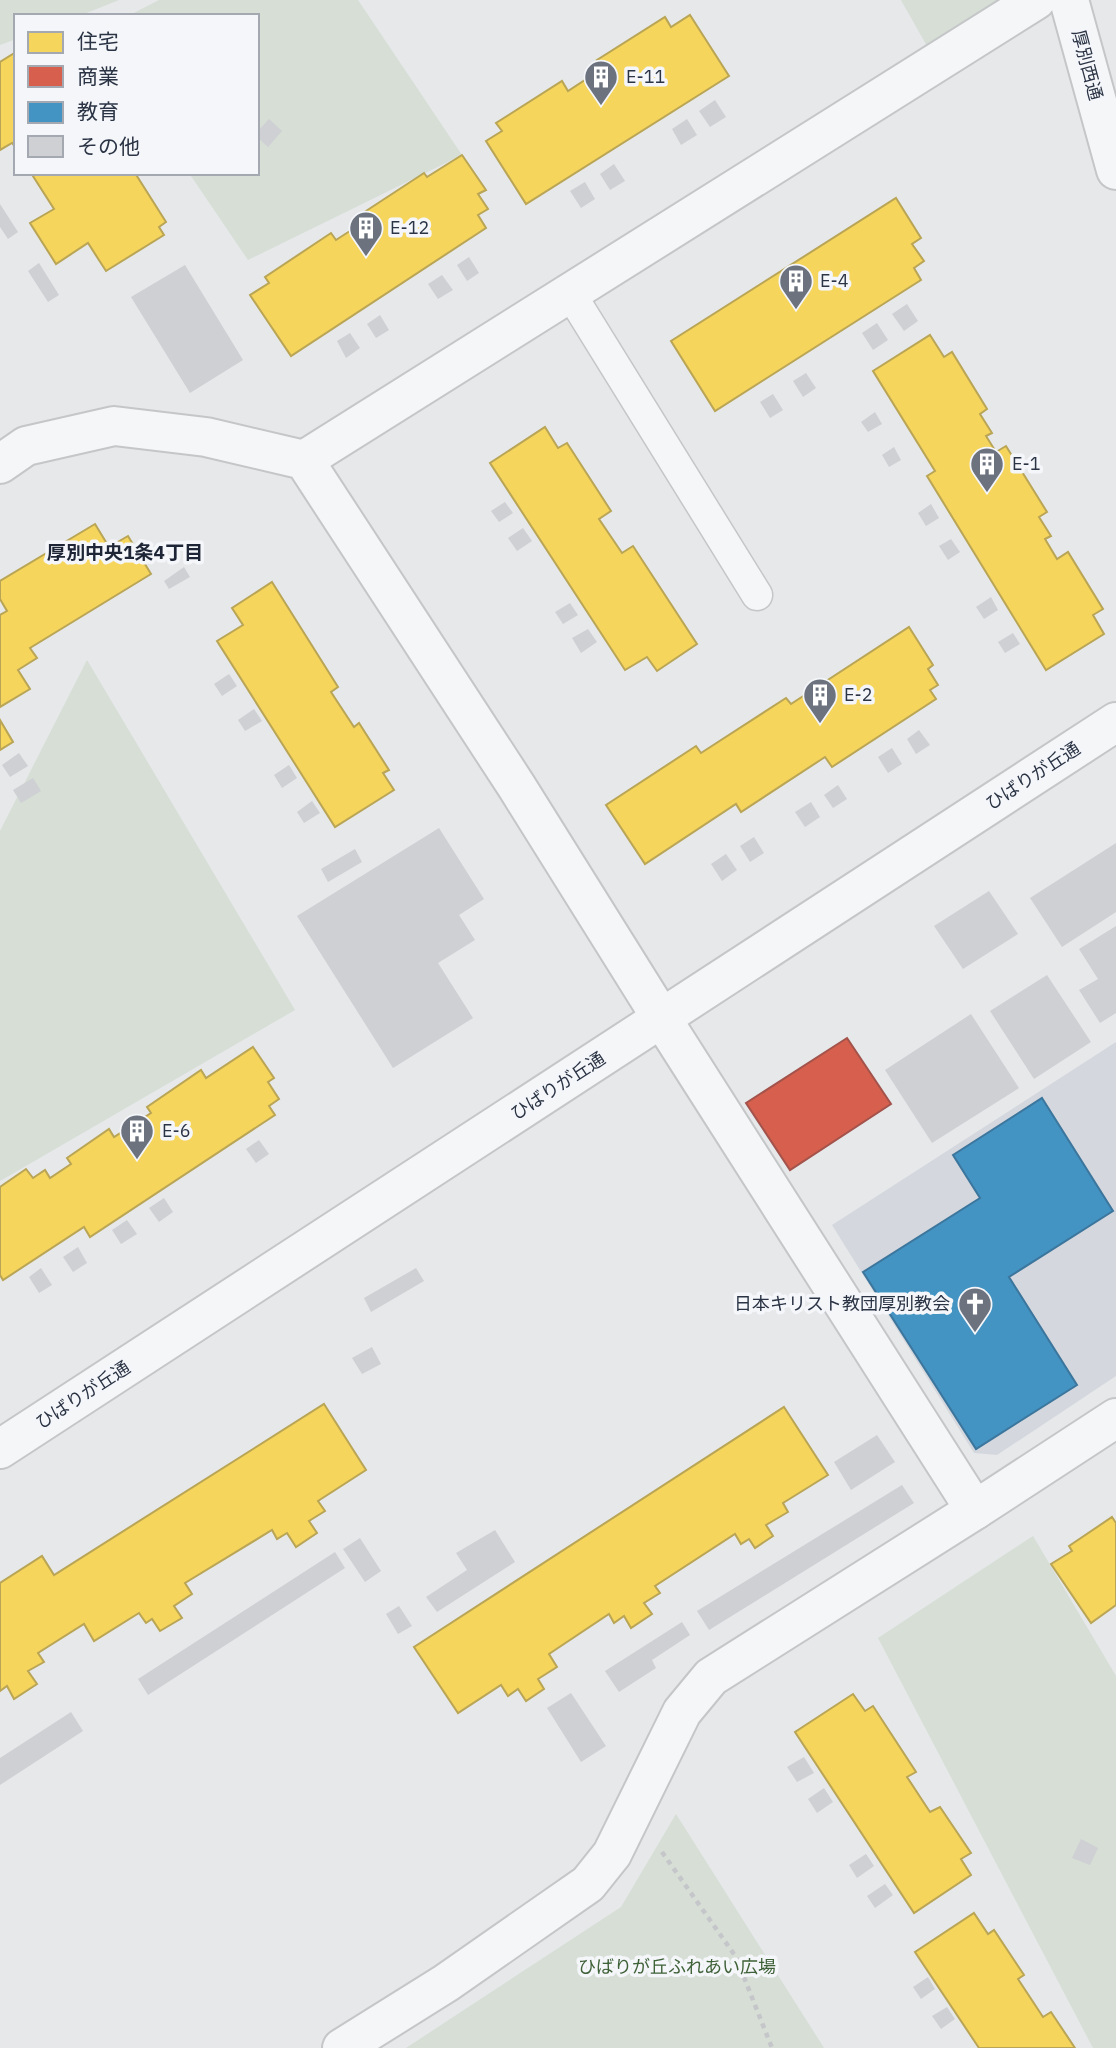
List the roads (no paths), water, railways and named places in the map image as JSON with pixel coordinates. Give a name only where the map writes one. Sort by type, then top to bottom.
[{"type":"street","points":[[304,460],[1036,0]]},
{"type":"street","name":"厚別西通","points":[[1069,0],[1116,170]]},
{"type":"street","points":[[0,464],[26,446],[114,426],[206,437],[304,460],[517,787],[975,1510]]},
{"type":"street","name":"ひばりが丘通","points":[[0,1449],[1116,722]]},
{"type":"street","points":[[342,2048],[446,1983],[588,1884],[612,1854],[682,1712],[711,1676],[1116,1418]]},
{"type":"lane","points":[[570,293],[757,595]]},
{"type":"place","name":"E-11","points":[[601,107]]},
{"type":"place","name":"E-12","points":[[366,258]]},
{"type":"place","name":"E-4","points":[[796,311]]},
{"type":"place","name":"E-1","points":[[987,494]]},
{"type":"place","name":"E-2","points":[[820,725]]},
{"type":"place","name":"E-6","points":[[137,1161]]},
{"type":"place","name":"日本キリスト教団厚別教会","points":[[975,1334]]},
{"type":"district","name":"厚別中央1条4丁目","points":[[125,552]]},
{"type":"park label","name":"ひばりが丘ふれあい広場","points":[[677,1967]]}]
